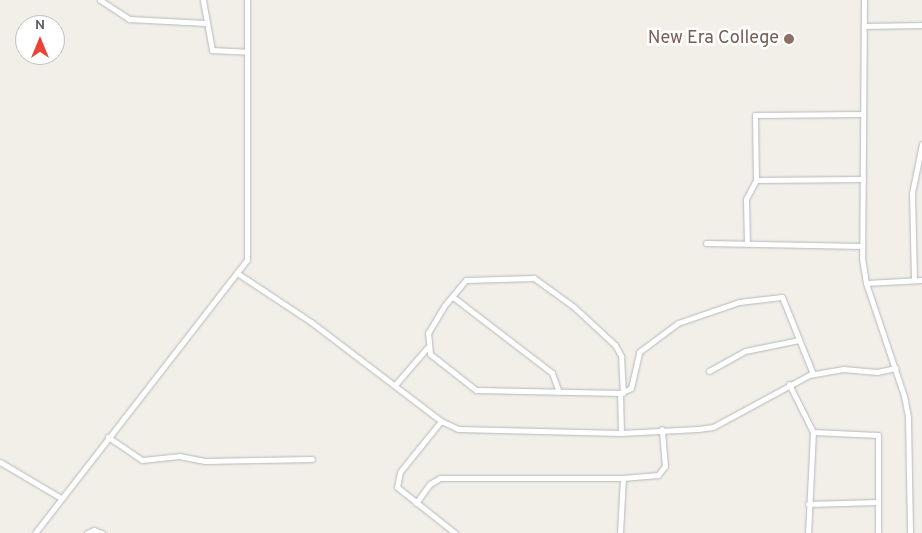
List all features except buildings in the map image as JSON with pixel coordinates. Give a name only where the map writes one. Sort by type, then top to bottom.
[{"type":"street","points":[[100,0],[129,19],[205,23]]},
{"type":"street","points":[[203,0],[205,23],[212,50],[217,52],[247,52]]},
{"type":"street","points":[[36,533],[108,437],[247,260],[247,0]]},
{"type":"street","points":[[864,0],[862,246],[866,283],[896,368],[908,417],[910,533]]},
{"type":"street","points":[[864,26],[922,25]]},
{"type":"street","points":[[747,244],[746,199],[756,180],[753,119],[756,114],[863,114]]},
{"type":"street","points":[[914,280],[912,193],[922,144]]},
{"type":"street","points":[[756,180],[863,179]]},
{"type":"street","points":[[706,243],[862,246]]},
{"type":"street","points":[[238,272],[312,322],[441,421],[458,429],[621,433],[662,428],[713,427],[789,384],[813,374],[844,369],[877,372],[896,368]]},
{"type":"street","points":[[395,385],[427,348],[428,333],[453,296],[471,278],[537,279],[574,307],[615,345],[621,356],[621,433]]},
{"type":"street","points":[[866,283],[922,280]]},
{"type":"street","points":[[453,296],[552,373],[559,392]]},
{"type":"street","points":[[427,348],[436,360],[476,390],[621,393],[630,389],[636,356],[645,346],[678,323],[739,302],[782,297],[813,374]]},
{"type":"street","points":[[709,372],[745,351],[799,340]]},
{"type":"street","points":[[789,384],[813,432],[808,533]]},
{"type":"street","points":[[441,421],[398,478],[401,492],[455,533]]},
{"type":"street","points":[[416,503],[430,484],[440,478],[623,478],[658,475],[664,470],[662,428]]},
{"type":"street","points":[[813,432],[878,435],[878,533]]},
{"type":"street","points":[[108,437],[142,460],[179,456],[205,462],[312,459]]},
{"type":"street","points":[[0,462],[61,498]]},
{"type":"street","points":[[620,533],[623,478]]},
{"type":"street","points":[[808,504],[878,502]]},
{"type":"street","points":[[87,533],[97,530],[102,533]]},
{"type":"place","name":"New Era College","points":[[789,39]]}]
